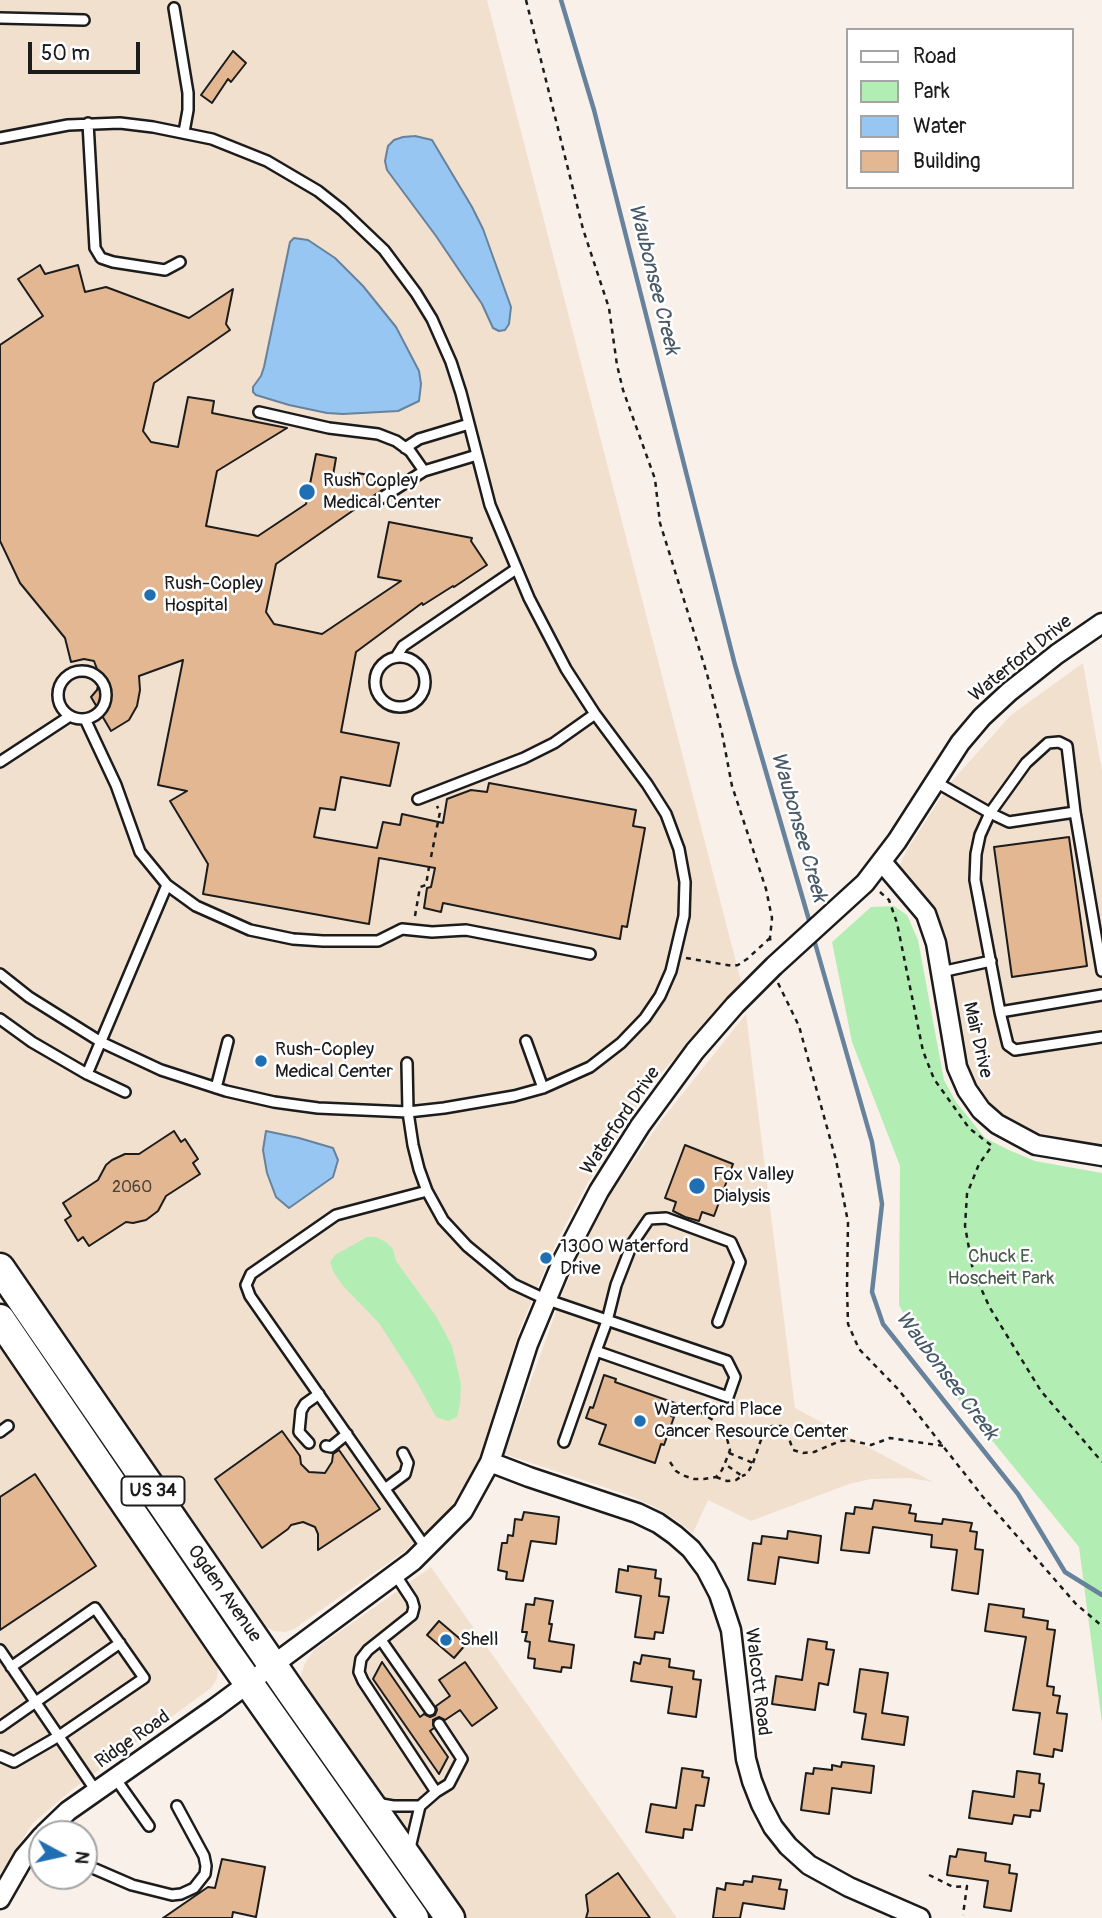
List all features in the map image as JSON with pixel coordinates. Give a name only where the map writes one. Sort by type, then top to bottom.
[{"type":"main road","name":"Ogden Avenue","points":[[0,1268],[450,1918]]},
{"type":"main road","name":"Ogden Avenue","points":[[0,1320],[248,1683],[414,1918]]},
{"type":"street","name":"Waterford Drive","points":[[248,1683],[395,1574],[463,1511],[490,1462],[545,1299],[582,1222],[640,1126],[695,1051],[780,952],[853,894],[882,862],[960,743],[991,709],[1009,692],[1102,623]]},
{"type":"street","name":"Mair Drive","points":[[882,862],[926,914],[936,943],[957,1067],[967,1090],[981,1110],[998,1124],[1036,1145],[1102,1156]]},
{"type":"street","name":"Walcott Road","points":[[490,1462],[636,1513],[658,1523],[691,1549],[706,1569],[719,1594],[731,1630],[746,1759],[761,1804],[774,1827],[808,1866],[920,1918]]},
{"type":"street","name":"Ridge Road","points":[[59,1820],[248,1683]]},
{"type":"street","name":"Ridge Road","points":[[0,1899],[28,1852]]},
{"type":"lane","points":[[174,9],[188,93],[184,132]]},
{"type":"lane","points":[[0,18],[83,20]]},
{"type":"lane","points":[[88,123],[95,248],[101,258],[165,270],[180,262]]},
{"type":"lane","points":[[0,138],[88,123],[120,123],[212,139],[267,161],[318,191],[384,250],[432,319],[451,362],[490,505],[516,569],[552,643],[595,714],[666,814],[678,849],[685,882],[684,916],[671,971],[660,996],[639,1024],[597,1062],[569,1078],[543,1088],[494,1100],[408,1111],[318,1108],[274,1102],[216,1088],[161,1070],[101,1042],[29,997],[0,974]]},
{"type":"lane","points":[[259,412],[328,428],[378,435],[396,441],[410,451],[424,471]]},
{"type":"lane","points":[[405,448],[419,439],[469,424]]},
{"type":"lane","points":[[375,502],[424,471],[477,455]]},
{"type":"lane","points":[[396,657],[419,664],[425,679],[422,695],[410,705],[402,707],[394,706],[380,697],[376,681],[382,665],[396,657],[403,646],[516,569]]},
{"type":"lane","points":[[84,670],[99,676],[106,690],[104,706],[93,717],[85,719],[70,716],[59,704],[59,687],[68,674],[84,670]]},
{"type":"lane","points":[[418,799],[524,758],[554,743],[595,714]]},
{"type":"lane","points":[[0,762],[70,716]]},
{"type":"lane","points":[[85,719],[116,785],[140,852],[167,885],[197,906],[250,930],[293,939],[379,941],[402,929],[432,932],[466,930],[590,954]]},
{"type":"lane","points":[[1102,971],[1067,746],[1059,742],[1048,743],[1026,763],[990,813],[980,835],[975,880],[1008,1045],[1015,1050],[1102,1037]]},
{"type":"lane","points":[[934,780],[1009,822],[1075,811]]},
{"type":"lane","points":[[87,1074],[167,885]]},
{"type":"lane","points":[[941,972],[991,961]]},
{"type":"lane","points":[[1000,1012],[1102,995]]},
{"type":"lane","points":[[0,1019],[32,1042],[87,1074],[125,1092]]},
{"type":"lane","points":[[216,1088],[229,1041]]},
{"type":"lane","points":[[526,1041],[543,1088]]},
{"type":"lane","points":[[407,1063],[408,1111],[413,1145],[427,1191],[443,1220],[481,1260],[513,1284],[545,1299],[727,1361],[735,1377],[727,1397],[596,1351]]},
{"type":"lane","points":[[426,1548],[250,1296],[246,1285],[251,1274],[336,1215],[427,1191]]},
{"type":"lane","points":[[564,1442],[632,1244],[649,1219],[666,1218],[731,1242],[740,1262],[718,1322]]},
{"type":"lane","points":[[309,1443],[299,1432],[301,1411],[305,1404],[319,1394]]},
{"type":"lane","points":[[326,1447],[331,1447],[347,1434]]},
{"type":"lane","points":[[386,1488],[405,1475],[408,1463],[403,1453]]},
{"type":"lane","points":[[395,1574],[408,1592],[414,1607],[412,1615],[361,1659],[359,1672],[436,1792]]},
{"type":"lane","points":[[0,1756],[14,1762],[59,1736],[144,1678],[95,1608],[11,1667]]},
{"type":"lane","points":[[380,1640],[430,1710]]},
{"type":"lane","points":[[0,1727],[120,1643]]},
{"type":"lane","points":[[0,1650],[96,1791]]},
{"type":"lane","points":[[408,1859],[420,1807],[449,1784],[462,1759],[439,1724]]},
{"type":"lane","points":[[114,1778],[149,1826]]},
{"type":"lane","points":[[367,1800],[393,1806],[420,1807]]},
{"type":"lane","points":[[98,1870],[132,1885],[172,1895],[194,1888],[205,1874],[204,1856],[177,1806]]},
{"type":"path","points":[[526,0],[583,229],[609,308],[623,390],[654,479],[660,523],[707,674],[732,786],[766,889],[772,918],[770,938],[780,952]]},
{"type":"path","points":[[431,857],[440,812],[432,794]]},
{"type":"path","points":[[415,916],[420,887],[426,885],[429,867]]},
{"type":"path","points":[[882,893],[889,900],[897,923],[923,1051],[934,1079],[969,1128],[992,1146],[979,1164],[967,1194],[965,1226],[973,1271],[990,1308],[1041,1391],[1102,1462]]},
{"type":"path","points":[[686,958],[733,966],[747,959],[770,938]]},
{"type":"path","points":[[778,982],[799,1026],[836,1160],[848,1222],[848,1324],[859,1349],[898,1389],[983,1497],[1067,1594],[1102,1626]]},
{"type":"path","points":[[689,1406],[720,1425],[728,1441],[729,1453],[716,1477]]},
{"type":"path","points":[[670,1462],[676,1471],[694,1479],[716,1477],[727,1481],[736,1480],[751,1469],[764,1431],[772,1426],[781,1426],[786,1430],[793,1450],[803,1453],[849,1440],[871,1445],[890,1438],[944,1446]]},
{"type":"path","points":[[729,1453],[754,1463]]},
{"type":"path","points":[[725,1464],[742,1476]]},
{"type":"path","points":[[929,1875],[953,1886],[967,1886],[962,1915]]},
{"type":"shaded area","name":"Rush Copley Medical Center","points":[[0,0],[487,0],[742,985],[652,1083],[586,1186],[556,1243],[520,1329],[481,1454],[448,1511],[404,1552],[294,1629],[285,1632],[273,1631],[258,1621],[233,1592],[0,1249]]},
{"type":"shaded area","points":[[1083,663],[1102,771],[1102,1151],[1045,1141],[1002,1121],[961,1075],[936,938],[894,876],[908,848],[951,782],[1011,715]]},
{"type":"shaded area","points":[[746,1014],[795,1408],[933,1482],[910,1478],[871,1479],[849,1484],[751,1521],[708,1500],[693,1533],[653,1506],[625,1494],[504,1454],[565,1287],[603,1205],[660,1122]]},
{"type":"shaded area","points":[[0,1336],[216,1652],[218,1667],[217,1679],[211,1688],[73,1789],[37,1820],[28,1820],[28,1831],[0,1874]]},
{"type":"shaded area","points":[[431,1567],[677,1918],[461,1918],[303,1689],[301,1675],[314,1650]]},
{"type":"green space","name":"Chuck E. Hoscheit Park","points":[[894,906],[907,915],[918,940],[944,1080],[956,1102],[985,1138],[1009,1150],[1035,1161],[1102,1173],[1102,1723],[1079,1547],[932,1367],[899,1305],[900,1166],[852,1042],[832,942],[871,907]]},
{"type":"green space","points":[[367,1237],[376,1237],[393,1249],[396,1261],[436,1316],[452,1346],[461,1384],[457,1417],[448,1421],[436,1417],[379,1323],[334,1273],[330,1262],[335,1255]]},
{"type":"water","points":[[415,136],[432,140],[483,229],[511,307],[509,324],[505,330],[493,328],[482,304],[387,170],[385,161],[388,146],[394,140]]},
{"type":"water","points":[[294,238],[308,240],[335,258],[363,286],[396,327],[419,371],[419,401],[398,411],[343,414],[289,405],[253,392],[264,367],[290,242]]},
{"type":"water","points":[[266,1131],[333,1148],[338,1160],[333,1177],[289,1208],[276,1197],[267,1173],[263,1150]]},
{"type":"building","points":[[233,51],[246,63],[231,82],[228,79],[212,103],[201,95]]},
{"type":"building","name":"Rush-Copley Hospital","points":[[40,265],[45,274],[78,265],[85,292],[106,287],[189,318],[233,289],[226,324],[230,330],[154,383],[143,431],[151,442],[178,447],[188,397],[214,401],[212,413],[287,428],[217,471],[206,526],[258,536],[306,504],[316,454],[336,458],[331,487],[352,472],[397,480],[276,564],[266,612],[274,624],[322,634],[401,581],[378,577],[389,522],[472,538],[471,541],[487,565],[454,587],[423,605],[422,603],[356,652],[341,732],[399,743],[390,786],[341,777],[335,810],[320,808],[314,837],[377,848],[383,822],[400,825],[402,814],[443,823],[447,799],[471,790],[487,792],[489,783],[636,810],[633,826],[645,828],[627,927],[622,926],[620,939],[443,903],[441,912],[424,908],[427,888],[431,887],[435,868],[379,858],[369,924],[203,894],[208,864],[170,801],[187,791],[158,785],[183,660],[139,676],[137,706],[129,720],[111,731],[91,697],[97,690],[100,677],[94,661],[84,659],[71,662],[65,638],[20,583],[0,541],[0,345],[43,316],[18,279]]},
{"type":"building","points":[[1069,837],[1087,966],[1012,977],[994,847]]},
{"type":"building","points":[[174,1131],[181,1142],[185,1139],[198,1159],[193,1163],[200,1174],[166,1196],[158,1211],[146,1220],[126,1222],[89,1246],[83,1237],[78,1241],[65,1220],[71,1216],[63,1203],[98,1180],[112,1160],[125,1154],[139,1154]]},
{"type":"building","name":"Fox Valley Dialysis","points":[[685,1145],[733,1164],[714,1216],[702,1212],[699,1221],[673,1211],[676,1202],[665,1198]]},
{"type":"building","name":"Waterford Place Cancer Resource Center","points":[[604,1375],[616,1379],[615,1382],[675,1403],[671,1416],[674,1417],[655,1463],[599,1444],[606,1425],[586,1418],[590,1407],[593,1408]]},
{"type":"building","points":[[282,1431],[300,1456],[301,1464],[309,1472],[325,1473],[332,1462],[333,1454],[339,1450],[380,1509],[318,1550],[315,1527],[303,1522],[291,1525],[262,1548],[215,1479]]},
{"type":"building","points":[[35,1474],[96,1566],[0,1630],[0,1497]]},
{"type":"building","points":[[874,1500],[911,1505],[909,1513],[916,1514],[915,1521],[942,1524],[943,1519],[972,1523],[970,1531],[977,1532],[975,1549],[983,1550],[978,1594],[952,1590],[957,1550],[931,1547],[932,1535],[873,1527],[869,1553],[841,1550],[846,1513],[854,1514],[855,1507],[872,1509]]},
{"type":"building","points":[[524,1512],[559,1517],[556,1544],[531,1541],[523,1581],[506,1579],[507,1572],[498,1570],[502,1543],[507,1543],[508,1535],[513,1536],[515,1519],[522,1520]]},
{"type":"building","points":[[788,1531],[821,1536],[818,1563],[779,1557],[775,1584],[748,1580],[753,1543],[761,1544],[762,1536],[787,1539]]},
{"type":"building","points":[[628,1566],[656,1570],[655,1578],[661,1579],[659,1596],[669,1597],[663,1633],[655,1632],[654,1639],[635,1637],[641,1596],[616,1592],[619,1569],[628,1571]]},
{"type":"building","points":[[535,1598],[553,1601],[549,1641],[574,1645],[571,1668],[562,1667],[561,1672],[534,1668],[535,1659],[528,1658],[530,1642],[525,1641],[527,1632],[522,1632],[526,1604],[534,1605]]},
{"type":"building","points":[[989,1604],[1024,1609],[1023,1617],[1048,1621],[1047,1629],[1055,1630],[1047,1686],[1054,1687],[1053,1695],[1060,1696],[1057,1713],[1067,1714],[1062,1751],[1054,1749],[1053,1757],[1034,1754],[1040,1713],[1013,1710],[1026,1637],[985,1631]]},
{"type":"building","name":"Shell","points":[[439,1621],[466,1644],[454,1658],[427,1635]]},
{"type":"building","points":[[808,1639],[827,1642],[826,1649],[834,1650],[828,1685],[819,1683],[815,1710],[772,1704],[776,1676],[802,1680]]},
{"type":"building","points":[[642,1655],[670,1659],[669,1667],[694,1671],[693,1679],[701,1680],[696,1717],[668,1713],[672,1687],[631,1681],[634,1662],[640,1664]]},
{"type":"building","points":[[382,1662],[420,1717],[424,1714],[430,1717],[435,1715],[436,1706],[450,1696],[439,1680],[465,1662],[497,1708],[472,1726],[460,1710],[445,1720],[439,1717],[433,1720],[434,1728],[430,1731],[448,1757],[439,1774],[373,1679]]},
{"type":"building","points":[[860,1669],[888,1673],[882,1713],[908,1717],[904,1745],[862,1739],[866,1714],[854,1712]]},
{"type":"building","points":[[842,1762],[874,1766],[871,1793],[832,1788],[829,1814],[801,1810],[806,1773],[813,1774],[814,1768],[832,1770],[832,1765],[841,1767]]},
{"type":"building","points":[[682,1768],[703,1771],[702,1777],[709,1778],[704,1806],[696,1805],[692,1830],[684,1829],[683,1838],[646,1832],[651,1804],[676,1808]]},
{"type":"building","points":[[1017,1771],[1040,1774],[1039,1783],[1044,1784],[1040,1811],[1031,1810],[1030,1817],[1014,1815],[1012,1824],[969,1818],[973,1791],[1014,1797]]},
{"type":"building","points":[[958,1849],[986,1853],[985,1861],[1010,1865],[1009,1873],[1017,1874],[1011,1911],[984,1907],[988,1881],[947,1875],[950,1856],[956,1857]]},
{"type":"building","points":[[222,1859],[265,1867],[256,1917],[233,1912],[232,1918],[163,1918],[208,1887],[215,1888]]},
{"type":"building","points":[[618,1873],[650,1918],[586,1918],[586,1895]]},
{"type":"building","points":[[753,1876],[781,1880],[779,1889],[787,1890],[784,1909],[743,1903],[740,1918],[713,1918],[717,1888],[725,1890],[726,1883],[743,1885],[744,1881],[752,1882]]},
{"type":"waterway","name":"Waubonsee Creek","points":[[561,0],[594,110],[735,665],[811,927]]},
{"type":"waterway","name":"Waubonsee Creek","points":[[813,936],[872,1142],[882,1204],[872,1292],[883,1324],[1018,1494],[1065,1572],[1102,1595]]},
{"type":"place","name":"Rush Copley Medical Center","points":[[307,492]]},
{"type":"place","name":"Rush-Copley Hospital","points":[[150,595]]},
{"type":"place","name":"Rush-Copley Medical Center","points":[[261,1061]]},
{"type":"place","name":"Fox Valley Dialysis","points":[[697,1186]]},
{"type":"place","name":"1300 Waterford Drive","points":[[546,1258]]},
{"type":"place","name":"Waterford Place Cancer Resource Center","points":[[640,1421]]},
{"type":"place","name":"Shell","points":[[446,1640]]}]
